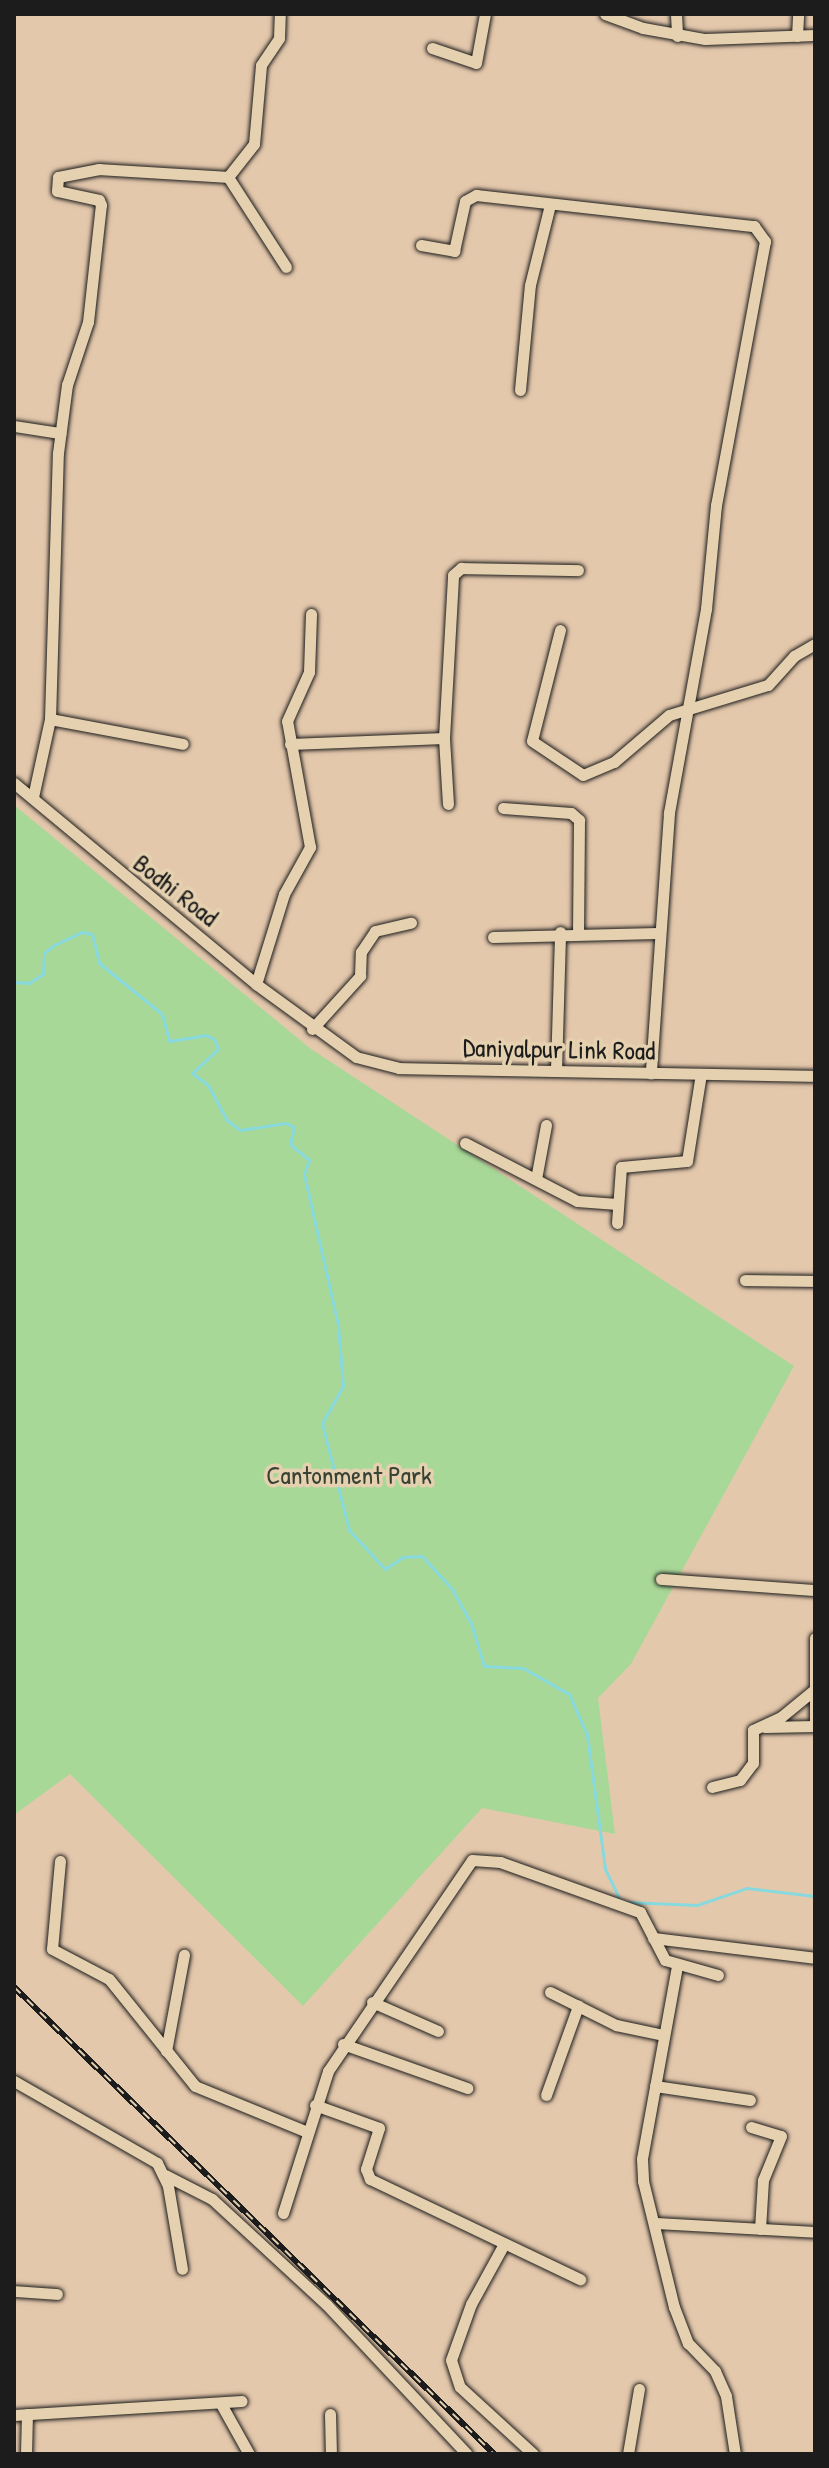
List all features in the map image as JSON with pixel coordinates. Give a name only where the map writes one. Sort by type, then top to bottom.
[{"type":"street","points":[[228,177],[254,144],[261,65],[279,38],[280,14]]},
{"type":"street","points":[[432,48],[476,63],[485,14]]},
{"type":"street","points":[[605,14],[677,36],[815,35]]},
{"type":"street","points":[[676,14],[677,36]]},
{"type":"street","points":[[797,36],[798,14]]},
{"type":"street","points":[[33,797],[50,719],[60,433],[67,385],[88,322],[101,205],[99,200],[57,191],[58,177],[99,169],[228,177]]},
{"type":"street","points":[[228,177],[286,267]]},
{"type":"street","points":[[421,245],[454,251],[465,201],[476,195],[754,226],[765,241],[716,505],[706,609],[685,714],[657,933],[651,1073]]},
{"type":"street","points":[[520,390],[530,285],[550,205]]},
{"type":"street","points":[[14,426],[60,433]]},
{"type":"street","points":[[448,804],[444,738],[456,571],[578,570]]},
{"type":"street","points":[[252,981],[284,894],[310,847],[287,721],[309,672],[311,614]]},
{"type":"street","points":[[560,630],[532,741],[583,775],[603,769],[685,714],[768,685],[794,656],[815,644]]},
{"type":"street","points":[[50,719],[183,744]]},
{"type":"street","points":[[290,744],[444,738]]},
{"type":"street","name":"Bodhi Road","points":[[14,783],[112,868],[312,1029]]},
{"type":"street","points":[[503,808],[564,811],[579,820],[578,932]]},
{"type":"street","points":[[312,1029],[360,976],[361,952],[375,931],[411,923]]},
{"type":"street","points":[[493,937],[560,932],[657,933]]},
{"type":"street","points":[[556,1070],[560,932]]},
{"type":"street","name":"Daniyalpur Link Road","points":[[312,1029],[356,1057],[399,1068],[815,1076]]},
{"type":"street","points":[[617,1223],[621,1167],[687,1161],[701,1074]]},
{"type":"street","points":[[536,1179],[546,1125]]},
{"type":"street","points":[[465,1143],[577,1201],[617,1204]]},
{"type":"street","points":[[745,1280],[815,1281]]},
{"type":"street","points":[[661,1579],[815,1590]]},
{"type":"street","points":[[757,1727],[815,1726],[815,1638]]},
{"type":"street","points":[[712,1787],[737,1782],[751,1768],[751,1733],[757,1727],[781,1717],[814,1690]]},
{"type":"street","points":[[283,2213],[315,2105],[343,2044],[478,1857],[640,1912],[658,1954],[677,1966],[718,1975]]},
{"type":"street","points":[[60,1861],[52,1949],[109,1979],[195,2086],[307,2132]]},
{"type":"street","points":[[653,1938],[815,1958]]},
{"type":"street","points":[[166,2051],[184,1955]]},
{"type":"street","points":[[677,1966],[642,2159],[646,2199],[656,2223],[684,2334],[715,2371],[730,2406],[735,2454]]},
{"type":"street","points":[[550,1992],[616,2025],[664,2035]]},
{"type":"street","points":[[372,2002],[438,2031]]},
{"type":"street","points":[[546,2095],[578,2006]]},
{"type":"street","points":[[343,2044],[467,2088]]},
{"type":"street","points":[[14,2081],[157,2163],[165,2175],[182,2269]]},
{"type":"street","points":[[655,2086],[750,2100]]},
{"type":"street","points":[[315,2105],[379,2128],[366,2169],[370,2179],[580,2279]]},
{"type":"street","points":[[751,2127],[781,2136],[763,2180],[760,2229]]},
{"type":"street","points":[[165,2175],[212,2199],[322,2301],[467,2454]]},
{"type":"street","points":[[656,2223],[815,2232]]},
{"type":"street","points":[[504,2244],[471,2304],[451,2360],[460,2387],[533,2454]]},
{"type":"street","points":[[14,2291],[57,2294]]},
{"type":"street","points":[[628,2454],[639,2389]]},
{"type":"street","points":[[14,2415],[242,2401]]},
{"type":"street","points":[[221,2404],[249,2454]]},
{"type":"street","points":[[26,2454],[27,2414]]},
{"type":"street","points":[[330,2414],[331,2454]]},
{"type":"green space","name":"Cantonment Park","points":[[14,805],[311,1049],[794,1366],[631,1664],[598,1698],[615,1834],[482,1808],[303,2006],[70,1774],[14,1815]]},
{"type":"waterway","points":[[14,982],[29,983],[43,974],[44,953],[54,945],[82,932],[92,934],[99,963],[162,1014],[169,1041],[206,1035],[214,1039],[218,1049],[192,1073],[208,1085],[227,1120],[240,1130],[286,1123],[294,1127],[290,1144],[309,1160],[304,1174],[338,1325],[343,1386],[322,1423],[349,1530],[385,1569],[403,1557],[422,1556],[452,1589],[471,1623],[484,1666],[523,1668],[569,1694],[587,1735],[605,1869],[620,1900]]},
{"type":"waterway","points":[[627,1902],[697,1905],[747,1888],[815,1896]]},
{"type":"railway","points":[[14,1987],[494,2454]]}]
